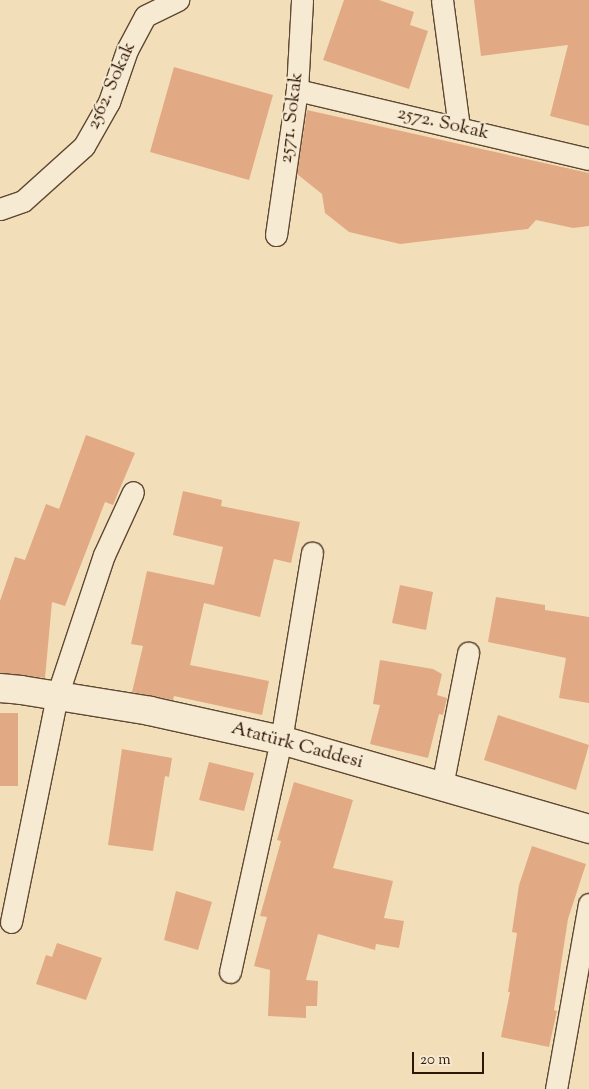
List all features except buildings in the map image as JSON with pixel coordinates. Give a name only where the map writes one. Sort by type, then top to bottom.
[{"type":"street","name":"2562. Sokak","points":[[0,209],[23,202],[84,146],[109,102],[127,50],[145,16],[178,0]]},
{"type":"street","name":"2571. Sokak","points":[[276,235],[297,90],[302,0]]},
{"type":"street","points":[[442,0],[460,128]]},
{"type":"street","name":"2572. Sokak","points":[[297,90],[589,159]]},
{"type":"street","points":[[11,922],[57,696],[104,555],[133,492]]},
{"type":"street","points":[[230,972],[281,740],[312,553]]},
{"type":"street","points":[[442,786],[468,653]]},
{"type":"street","name":"Atatürk Caddesi","points":[[0,688],[150,711],[281,740],[589,829]]},
{"type":"street","points":[[556,1089],[589,904]]}]
